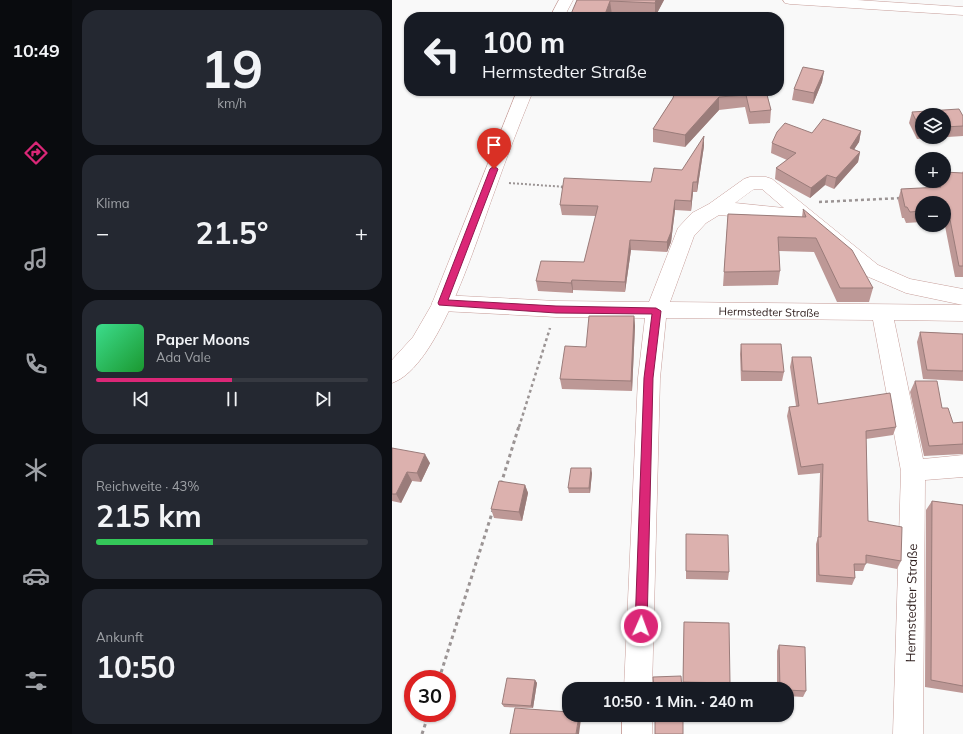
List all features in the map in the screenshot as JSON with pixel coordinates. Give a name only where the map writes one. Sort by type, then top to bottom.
[{"type":"street","points":[[560,12],[566,0]]},
{"type":"street","points":[[790,0],[963,10]]},
{"type":"street","points":[[392,374],[400,368],[425,338],[442,303],[488,182],[523,96]]},
{"type":"street","points":[[638,682],[649,378],[656,311],[684,233],[699,218],[716,208],[750,183],[766,183],[871,270],[906,286],[963,297]]},
{"type":"street","points":[[716,208],[807,216]]},
{"type":"street","name":"Hermstedter Straße","points":[[442,303],[556,309],[656,311],[963,313]]},
{"type":"street","name":"Hermstedter Straße","points":[[882,313],[913,471],[908,734]]},
{"type":"street","points":[[913,471],[963,466]]},
{"type":"street","points":[[637,722],[637,734]]},
{"type":"path","points":[[488,182],[568,187]]},
{"type":"path","points":[[792,203],[909,198]]},
{"type":"path","points":[[499,490],[556,309]]},
{"type":"path","points":[[442,670],[494,506]]},
{"type":"path","points":[[422,734],[426,722]]},
{"type":"building","points":[[577,0],[656,0],[655,3],[610,1],[606,12],[572,12]]},
{"type":"building","points":[[803,67],[824,71],[814,93],[794,89]]},
{"type":"building","points":[[674,96],[732,96],[719,97],[685,135],[653,129]]},
{"type":"building","points":[[746,96],[767,96],[771,110],[750,112]]},
{"type":"building","points":[[959,109],[963,116],[963,126],[951,127],[951,110]]},
{"type":"building","points":[[823,119],[861,131],[850,148],[860,152],[836,178],[827,175],[811,188],[776,168],[796,153],[772,143],[777,132],[785,123],[812,133]]},
{"type":"building","points":[[704,136],[697,182],[693,182],[691,201],[675,200],[671,232],[667,242],[630,240],[625,282],[572,280],[571,283],[536,281],[541,261],[584,262],[598,206],[560,205],[564,178],[651,182],[654,168],[682,170]]},
{"type":"building","points":[[951,172],[963,173],[963,266],[959,266],[951,225],[951,196],[915,196],[915,212],[910,212],[907,207],[905,207],[901,189],[951,188]]},
{"type":"building","points":[[803,209],[852,250],[873,288],[840,288],[816,238],[778,237],[780,271],[724,272],[728,214],[806,217]]},
{"type":"building","points":[[589,316],[634,316],[631,381],[560,379],[565,346],[586,347]]},
{"type":"building","points":[[920,332],[963,334],[963,371],[927,370]]},
{"type":"building","points":[[741,344],[781,344],[784,372],[742,371]]},
{"type":"building","points":[[792,357],[811,357],[818,404],[890,393],[896,427],[866,431],[868,521],[902,527],[901,561],[866,555],[866,564],[854,564],[855,578],[819,575],[818,537],[821,537],[823,464],[801,467],[789,407],[799,406]]},
{"type":"building","points":[[915,381],[937,381],[942,408],[948,408],[953,423],[963,422],[963,444],[929,446]]},
{"type":"building","points":[[392,448],[425,454],[417,473],[407,472],[396,494],[392,494]]},
{"type":"building","points":[[571,468],[591,468],[589,488],[568,488]]},
{"type":"building","points":[[499,481],[525,485],[519,512],[491,509]]},
{"type":"building","points":[[932,501],[963,505],[963,686],[931,680]]},
{"type":"building","points":[[686,534],[728,535],[729,572],[686,571]]},
{"type":"building","points":[[684,622],[729,623],[730,682],[683,682]]},
{"type":"building","points":[[779,645],[805,647],[806,691],[794,690],[794,682],[780,682]]},
{"type":"building","points":[[681,676],[681,682],[653,682],[653,677]]},
{"type":"building","points":[[507,678],[535,680],[531,706],[502,704]]},
{"type":"building","points":[[515,708],[562,711],[562,722],[578,722],[576,734],[510,734]]},
{"type":"building","points":[[655,722],[683,722],[683,734],[655,734]]},
{"type":"route","points":[[494,169],[442,303],[556,309],[656,311],[649,378],[641,626]]}]
